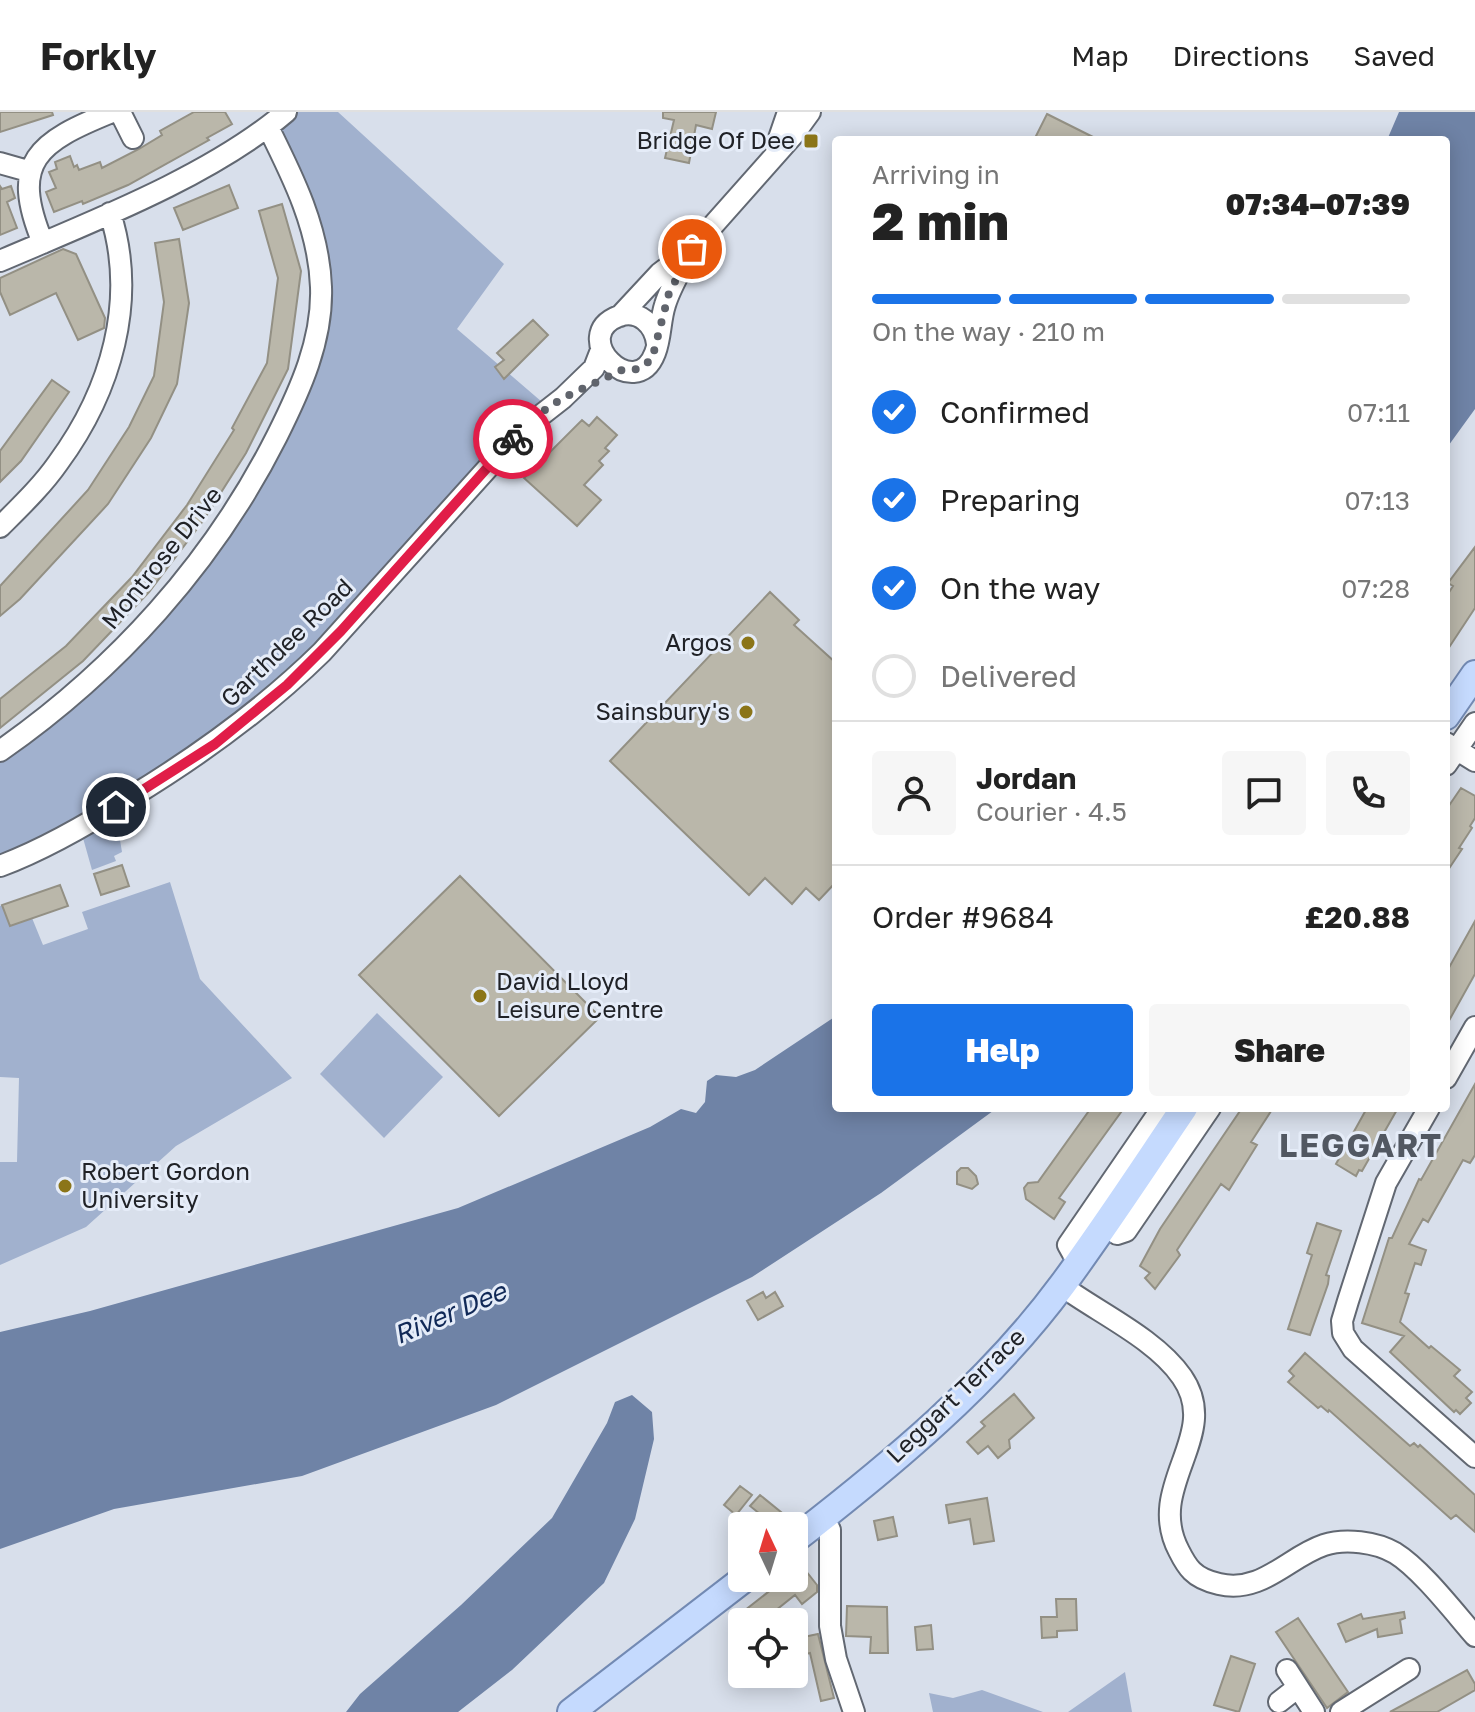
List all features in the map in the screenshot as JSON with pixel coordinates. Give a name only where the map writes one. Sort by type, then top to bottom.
[{"type":"main road","points":[[1450,710],[1475,674]]},
{"type":"main road","name":"Leggart Terrace","points":[[808,1529],[962,1396],[1002,1356],[1062,1286],[1181,1112]]},
{"type":"main road","points":[[571,1712],[728,1591]]},
{"type":"street","points":[[43,243],[32,216],[28,171],[42,150],[62,134],[112,112]]},
{"type":"street","points":[[120,112],[133,138]]},
{"type":"street","points":[[0,261],[190,174],[268,127],[286,112]]},
{"type":"street","points":[[772,158],[788,112]]},
{"type":"street","points":[[692,249],[669,293],[652,359],[639,369],[622,370],[611,365],[601,350],[606,325],[620,316],[660,273],[692,249],[757,178],[810,112]]},
{"type":"street","name":"Montrose Drive","points":[[0,751],[72,697],[155,615],[239,505],[291,409],[313,350],[321,312],[319,257],[296,183],[268,127]]},
{"type":"street","points":[[0,163],[28,171]]},
{"type":"street","points":[[0,527],[57,465],[99,394],[119,325],[121,276],[118,244],[110,213]]},
{"type":"street","points":[[620,316],[629,314],[646,320],[652,327],[657,344]]},
{"type":"street","name":"Garthdee Road","points":[[0,866],[98,818],[215,744],[247,720],[322,652],[522,430],[563,398],[594,368],[601,350]]},
{"type":"street","name":"Garthdee Road","points":[[563,398],[622,370]]},
{"type":"street","points":[[1475,723],[1450,752],[1475,761]]},
{"type":"street","points":[[1450,1071],[1475,1027]]},
{"type":"street","points":[[1078,1263],[1068,1245],[1159,1112]]},
{"type":"street","points":[[1105,1224],[1117,1234],[1126,1231],[1207,1112]]},
{"type":"street","points":[[1427,1112],[1386,1183],[1345,1311],[1343,1333],[1353,1349],[1475,1457]]},
{"type":"street","points":[[1062,1286],[1156,1350],[1184,1379],[1192,1398],[1193,1434],[1170,1494],[1169,1507],[1175,1543],[1192,1571],[1223,1585],[1254,1584],[1325,1544],[1362,1543],[1394,1552],[1410,1565],[1475,1636]]},
{"type":"street","points":[[823,1517],[830,1530],[830,1626],[836,1659],[854,1712]]},
{"type":"street","points":[[1341,1712],[1394,1670]]},
{"type":"street","points":[[1279,1702],[1292,1679],[1314,1712]]},
{"type":"shaded area","points":[[286,112],[338,112],[504,264],[457,329],[549,408],[247,720],[0,866],[0,751],[155,615],[291,409],[321,287],[268,127]]},
{"type":"shaded area","points":[[123,816],[124,827],[118,828],[122,852],[114,856],[116,861],[92,870],[83,838]]},
{"type":"shaded area","points":[[170,882],[200,979],[292,1078],[176,1146],[86,1227],[0,1265],[0,1162],[17,1162],[19,1078],[0,1077],[0,906],[10,926],[32,918],[43,945],[88,929],[82,912]]},
{"type":"shaded area","points":[[377,1013],[443,1077],[384,1138],[320,1074]]},
{"type":"shaded area","points":[[1125,1672],[1132,1712],[1068,1712]]},
{"type":"shaded area","points":[[982,1690],[1043,1712],[933,1712],[929,1693],[953,1698]]},
{"type":"water","points":[[1399,112],[1475,112],[1475,409],[1450,443],[1450,136],[1389,136]]},
{"type":"water","name":"River Dee","points":[[832,1019],[832,1112],[992,1112],[881,1193],[752,1277],[496,1405],[302,1476],[114,1509],[0,1549],[0,1332],[90,1311],[458,1208],[650,1127],[681,1109],[696,1113],[705,1102],[707,1081],[716,1075],[736,1077],[755,1070]]},
{"type":"water","points":[[632,1395],[652,1412],[654,1439],[635,1519],[604,1583],[512,1670],[458,1712],[346,1712],[360,1694],[461,1605],[552,1518],[607,1423],[615,1402]]},
{"type":"building","points":[[0,112],[52,112],[53,115],[0,132]]},
{"type":"building","points":[[194,112],[225,112],[232,124],[128,185],[83,204],[82,201],[54,212],[46,192],[56,188],[49,172],[57,169],[55,162],[70,156],[74,167],[77,165],[79,170],[100,162],[102,168],[162,135],[160,131]]},
{"type":"building","points":[[663,112],[716,112],[712,129],[696,125],[689,163],[665,158],[674,120],[663,118]]},
{"type":"building","points":[[1047,114],[1091,136],[1036,136]]},
{"type":"building","points":[[229,185],[238,208],[183,230],[174,208]]},
{"type":"building","points":[[0,186],[2,189],[11,186],[15,198],[7,202],[17,228],[0,235]]},
{"type":"building","points":[[282,204],[301,271],[288,369],[246,453],[203,521],[149,592],[83,661],[0,728],[0,699],[66,646],[132,577],[187,505],[234,430],[232,428],[267,363],[278,278],[259,211]]},
{"type":"building","points":[[179,239],[189,303],[177,384],[151,438],[108,504],[20,599],[0,616],[0,586],[88,490],[129,427],[154,376],[164,302],[155,243]]},
{"type":"building","points":[[63,249],[76,254],[105,318],[104,328],[78,340],[56,293],[10,315],[0,292],[0,278]]},
{"type":"building","points":[[533,320],[548,335],[504,379],[495,367],[504,360],[497,353]]},
{"type":"building","points":[[52,380],[69,392],[21,461],[0,482],[0,451]]},
{"type":"building","points":[[597,417],[617,435],[605,448],[609,451],[599,461],[603,465],[584,485],[601,500],[577,526],[524,478],[582,420],[589,426]]},
{"type":"building","points":[[1475,547],[1475,608],[1450,646],[1450,591],[1453,586],[1450,580]]},
{"type":"building","name":"Sainsbury's","points":[[770,592],[799,620],[794,625],[832,659],[832,886],[819,900],[806,888],[792,904],[765,878],[749,895],[610,761]]},
{"type":"building","points":[[1461,788],[1475,796],[1472,828],[1450,867],[1450,804]]},
{"type":"building","points":[[122,865],[129,886],[101,895],[94,874]]},
{"type":"building","name":"David Lloyd Leisure Centre","points":[[460,876],[600,1017],[499,1116],[359,975]]},
{"type":"building","points":[[60,885],[68,906],[10,926],[2,905]]},
{"type":"building","points":[[1475,921],[1475,974],[1450,1019],[1450,966]]},
{"type":"building","points":[[1475,1084],[1475,1155],[1470,1163],[1463,1160],[1428,1222],[1423,1219],[1409,1244],[1426,1250],[1421,1265],[1415,1263],[1400,1322],[1460,1370],[1454,1376],[1472,1392],[1466,1398],[1471,1403],[1460,1414],[1456,1410],[1454,1412],[1390,1352],[1404,1336],[1362,1323],[1389,1238],[1392,1238],[1419,1179]]},
{"type":"building","points":[[1088,1112],[1121,1112],[1059,1198],[1065,1202],[1054,1219],[1026,1199],[1024,1188],[1028,1183],[1038,1182]]},
{"type":"building","points":[[1239,1112],[1270,1112],[1251,1142],[1257,1145],[1229,1190],[1221,1184],[1177,1250],[1180,1255],[1155,1289],[1145,1278],[1150,1273],[1140,1266],[1160,1229]]},
{"type":"building","points":[[1365,1112],[1396,1112],[1362,1171],[1359,1170],[1356,1176],[1336,1164]]},
{"type":"building","points":[[968,1168],[976,1176],[978,1184],[972,1189],[957,1184],[957,1172]]},
{"type":"building","points":[[1317,1223],[1341,1231],[1326,1275],[1329,1276],[1328,1284],[1310,1335],[1288,1329],[1312,1255],[1307,1253]]},
{"type":"building","points":[[763,1292],[766,1298],[775,1292],[783,1306],[758,1320],[747,1301]]},
{"type":"building","points":[[1305,1353],[1410,1446],[1414,1443],[1418,1447],[1420,1445],[1475,1495],[1475,1532],[1456,1515],[1451,1519],[1329,1410],[1321,1406],[1318,1408],[1288,1382],[1294,1376],[1289,1371]]},
{"type":"building","points":[[1014,1394],[1034,1418],[1009,1440],[1010,1448],[998,1458],[988,1446],[978,1454],[967,1442],[985,1426],[981,1422]]},
{"type":"building","points":[[740,1486],[752,1495],[738,1512],[732,1512],[724,1505]]},
{"type":"building","points":[[760,1495],[781,1512],[758,1512],[750,1506]]},
{"type":"building","points":[[987,1498],[994,1541],[974,1544],[970,1519],[949,1523],[946,1505]]},
{"type":"building","points":[[893,1517],[897,1536],[878,1540],[874,1521]]},
{"type":"building","points":[[808,1574],[817,1585],[817,1592],[802,1604],[795,1595],[779,1608],[748,1608],[768,1592],[808,1592]]},
{"type":"building","points":[[1056,1599],[1076,1599],[1077,1630],[1057,1631],[1057,1637],[1042,1638],[1041,1617],[1057,1617]]},
{"type":"building","points":[[847,1606],[887,1607],[888,1653],[870,1653],[871,1637],[846,1636]]},
{"type":"building","points":[[1404,1612],[1405,1618],[1400,1620],[1402,1633],[1378,1637],[1377,1629],[1346,1642],[1338,1624],[1361,1614],[1363,1619]]},
{"type":"building","points":[[1298,1618],[1348,1692],[1327,1708],[1276,1632]]},
{"type":"building","points":[[931,1625],[933,1649],[917,1650],[915,1627]]},
{"type":"building","points":[[818,1634],[834,1698],[821,1701],[808,1654],[808,1636]]},
{"type":"building","points":[[1231,1656],[1255,1664],[1239,1712],[1214,1705]]},
{"type":"building","points":[[1467,1670],[1475,1690],[1437,1712],[1390,1712]]},
{"type":"way so far","points":[[513,439],[536,416],[563,398],[622,370],[639,369],[652,359],[669,293],[692,249]]},
{"type":"place","name":"Bridge Of Dee","points":[[811,141]]},
{"type":"place","name":"Argos","points":[[748,643]]},
{"type":"place","name":"Sainsbury's","points":[[746,712]]},
{"type":"place","name":"David Lloyd Leisure Centre","points":[[480,996]]},
{"type":"place","name":"Robert Gordon University","points":[[65,1186]]},
{"type":"district","name":"LEGGART","points":[[1361,1146]]},
{"type":"route","points":[[116,807],[215,744],[287,685],[322,652],[513,439]]}]
